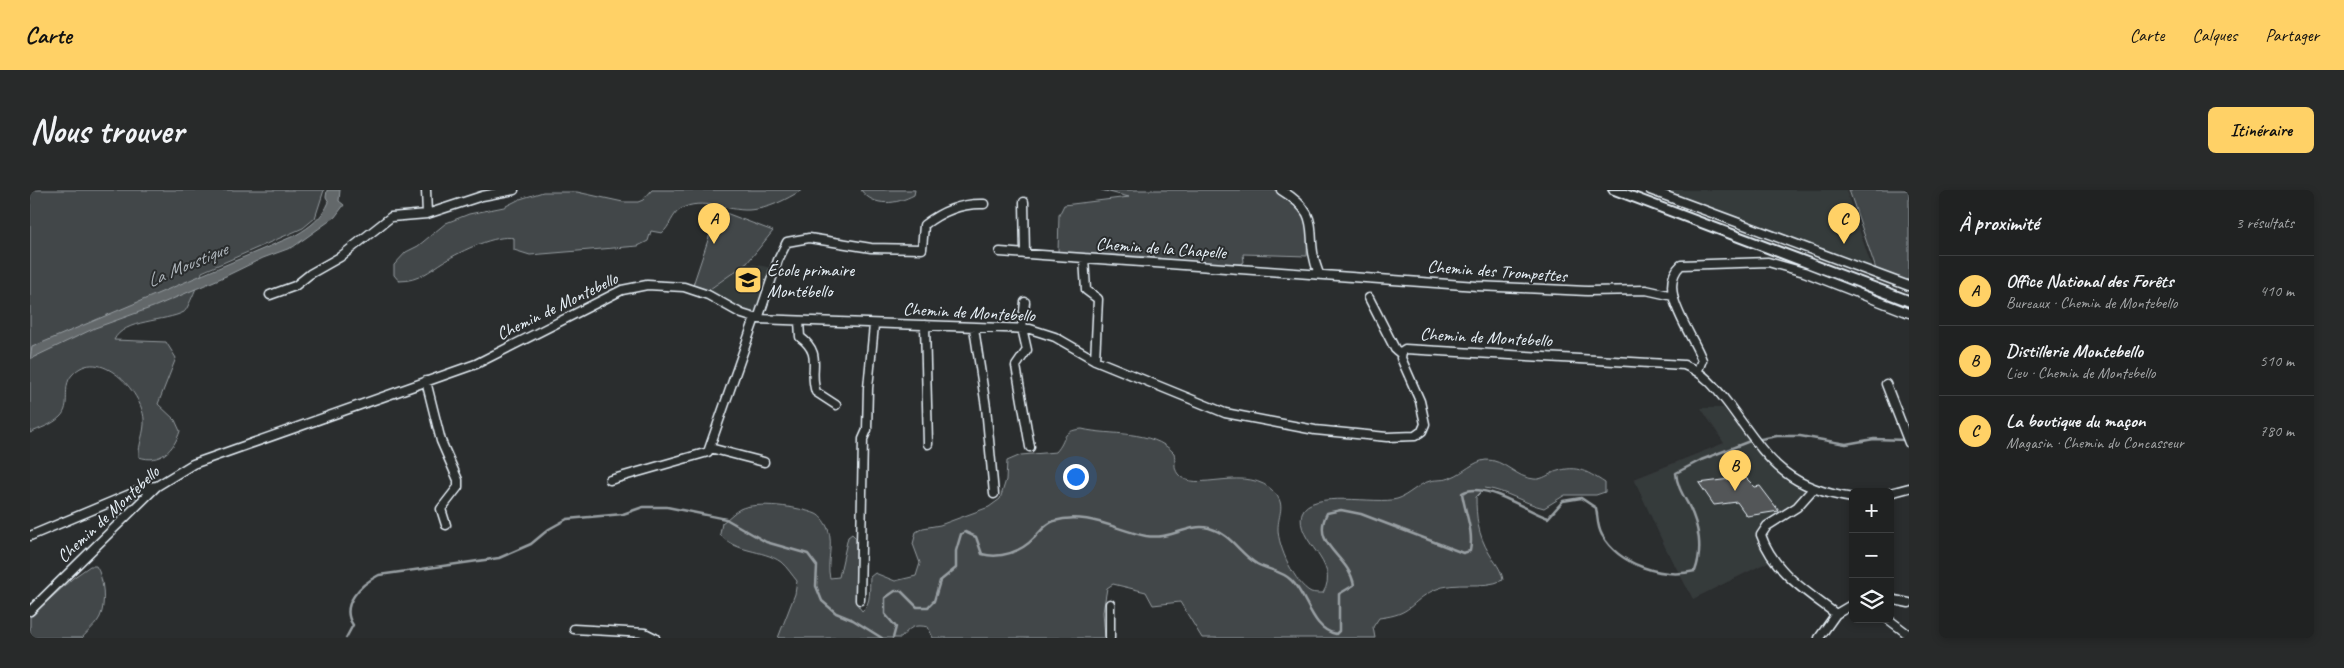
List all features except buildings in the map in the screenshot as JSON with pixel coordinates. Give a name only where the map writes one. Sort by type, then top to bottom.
[{"type":"highway","points":[[1615,190],[1909,301]]},
{"type":"highway","points":[[1632,190],[1909,294]]},
{"type":"street","points":[[426,190],[427,214]]},
{"type":"street","points":[[270,295],[295,286],[310,274],[340,257],[388,219],[396,216],[427,214],[482,196],[514,190]]},
{"type":"street","points":[[1281,190],[1301,202],[1310,214],[1314,262],[1319,274]]},
{"type":"street","points":[[1650,190],[1909,286]]},
{"type":"street","points":[[1024,202],[1025,254]]},
{"type":"street","points":[[610,480],[702,455],[710,448],[756,318],[778,260],[787,242],[809,238],[871,248],[922,249],[924,225],[934,216],[964,204],[984,204]]},
{"type":"street","name":"Chemin de la Chapelle","points":[[1000,252],[1051,257],[1226,267],[1310,276],[1319,274]]},
{"type":"street","points":[[1084,258],[1086,290],[1098,299],[1097,353],[1095,360]]},
{"type":"street","points":[[1849,497],[1813,490],[1788,478],[1764,452],[1711,381],[1698,370],[1702,360],[1673,296],[1671,275],[1675,268],[1681,265],[1768,262],[1804,272],[1909,313]]},
{"type":"street","name":"Chemin des Trompettes","points":[[1319,274],[1586,292],[1646,290],[1673,296]]},
{"type":"street","name":"Chemin de Montebello","points":[[30,611],[157,486],[172,475],[214,455],[492,356],[558,321],[622,290],[638,285],[657,284],[691,288],[756,318],[874,325],[1022,328],[1055,337],[1095,360],[1199,403],[1248,418],[1339,433],[1403,438],[1415,436],[1422,431],[1425,416],[1401,354],[1405,349],[1666,363],[1684,365],[1698,370]]},
{"type":"street","points":[[1369,298],[1395,349],[1401,354]]},
{"type":"street","points":[[1025,302],[1022,328],[1027,350],[1016,366],[1030,447]]},
{"type":"street","points":[[800,321],[800,337],[811,344],[814,350],[814,386],[816,392],[836,404]]},
{"type":"street","points":[[860,600],[863,439],[868,430],[868,388],[874,325]]},
{"type":"street","points":[[925,325],[928,444]]},
{"type":"street","points":[[974,328],[986,407],[994,494]]},
{"type":"street","points":[[426,381],[441,441],[458,480],[458,487],[441,509],[446,525]]},
{"type":"street","points":[[1886,384],[1907,439]]},
{"type":"street","points":[[710,448],[764,462]]},
{"type":"street","points":[[30,536],[148,487],[157,486]]},
{"type":"street","points":[[1894,492],[1909,488]]},
{"type":"street","points":[[1813,490],[1797,507],[1767,526],[1761,535],[1764,547],[1782,572],[1836,614]]},
{"type":"street","points":[[1894,600],[1909,603]]},
{"type":"street","points":[[1110,604],[1110,638]]},
{"type":"street","points":[[1818,638],[1836,614],[1849,606]]},
{"type":"street","points":[[1893,623],[1909,635]]},
{"type":"street","points":[[574,629],[645,634],[655,638]]},
{"type":"shaded area","points":[[30,190],[324,190],[315,218],[303,228],[202,272],[197,287],[184,312],[126,328],[114,340],[166,342],[176,358],[158,404],[175,420],[180,431],[174,444],[160,457],[147,459],[139,457],[144,419],[136,396],[117,375],[106,368],[94,365],[83,367],[72,375],[67,385],[64,413],[57,420],[30,433]]},
{"type":"shaded area","points":[[327,190],[340,190],[339,201],[344,205],[335,217],[293,247],[263,258],[156,306],[95,328],[30,359],[32,347],[296,235],[320,217],[329,202],[326,197]]},
{"type":"shaded area","points":[[652,190],[802,190],[777,203],[749,210],[706,204],[689,206],[678,211],[662,233],[651,231],[648,241],[638,246],[530,255],[514,250],[514,238],[507,237],[469,248],[423,275],[412,279],[399,281],[394,275],[394,265],[406,252],[418,246],[446,223],[469,214],[504,207],[520,199],[543,192],[577,192],[623,202],[638,202],[643,200]]},
{"type":"shaded area","points":[[861,190],[915,190],[914,195],[900,201],[886,203],[872,200]]},
{"type":"shaded area","points":[[1101,190],[1275,190],[1297,204],[1306,215],[1308,222],[1307,256],[1243,254],[1244,262],[1241,264],[1187,263],[1153,257],[1058,252],[1059,215],[1064,205],[1129,197]]},
{"type":"shaded area","points":[[1658,190],[1846,190],[1872,268],[1736,219]]},
{"type":"shaded area","points":[[1849,190],[1909,190],[1909,286],[1878,275]]},
{"type":"shaded area","points":[[718,210],[773,231],[747,263],[707,291],[693,285]]},
{"type":"shaded area","name":"École primaire Montébello","points":[[747,263],[777,269],[759,319],[705,293]]},
{"type":"shaded area","points":[[1701,408],[1723,408],[1779,473],[1818,496],[1769,527],[1770,561],[1693,599],[1665,547],[1634,479],[1724,443]]},
{"type":"shaded area","points":[[1082,429],[1143,437],[1165,445],[1174,453],[1176,472],[1185,480],[1236,479],[1251,480],[1264,484],[1275,493],[1280,502],[1279,537],[1288,564],[1305,588],[1314,593],[1323,593],[1327,582],[1327,572],[1301,523],[1302,513],[1308,506],[1317,502],[1345,499],[1397,499],[1426,483],[1449,478],[1486,460],[1499,462],[1521,475],[1534,479],[1560,470],[1580,470],[1605,483],[1605,492],[1596,495],[1565,495],[1544,508],[1485,488],[1476,497],[1478,526],[1485,546],[1499,569],[1503,580],[1495,583],[1442,587],[1434,590],[1405,611],[1379,618],[1373,627],[1375,638],[1202,638],[1180,602],[1153,605],[1146,592],[1113,584],[1107,588],[1103,612],[1105,638],[933,638],[928,627],[916,626],[901,638],[778,638],[795,594],[797,581],[781,562],[766,555],[733,545],[720,534],[722,523],[738,510],[756,505],[800,509],[820,516],[830,535],[830,578],[839,577],[848,537],[852,534],[856,538],[856,603],[862,611],[869,600],[870,577],[875,573],[895,581],[916,576],[920,563],[913,544],[916,532],[923,528],[940,525],[989,507],[1000,499],[1006,480],[1007,461],[1021,455],[1056,452],[1067,434]]},
{"type":"shaded area","points":[[90,566],[96,566],[99,571],[103,591],[102,612],[96,623],[82,638],[30,638],[30,617],[73,578]]},
{"type":"waterway","points":[[893,638],[896,627],[885,614],[885,598],[895,591],[901,591],[917,607],[928,607],[934,601],[940,581],[956,568],[956,551],[961,534],[965,532],[976,537],[982,554],[996,556],[1017,551],[1029,543],[1048,524],[1066,519],[1078,518],[1101,522],[1155,537],[1194,528],[1209,528],[1229,539],[1257,564],[1291,580],[1302,594],[1315,619],[1321,626],[1336,634],[1339,631],[1339,594],[1354,585],[1351,575],[1332,550],[1323,534],[1323,524],[1327,513],[1341,510],[1361,514],[1463,553],[1470,551],[1471,536],[1462,493],[1471,490],[1493,493],[1548,518],[1563,501],[1581,498],[1596,508],[1600,532],[1619,554],[1630,562],[1656,571],[1683,573],[1695,571],[1699,555],[1699,538],[1695,522],[1679,486],[1676,473],[1701,460],[1750,441],[1777,436],[1800,436],[1846,444],[1874,439],[1906,440]]},
{"type":"waterway","points":[[346,638],[353,625],[349,617],[350,603],[365,584],[379,575],[499,558],[531,544],[549,529],[567,519],[623,514],[643,507],[667,507],[726,519],[766,542],[808,554],[817,566],[816,586],[822,601],[836,613],[853,620],[882,638]]},
{"type":"place","name":"Office National des Forêts","points":[[714,244]]},
{"type":"place","name":"La boutique du maçon","points":[[1844,244]]},
{"type":"place","name":"École primaire Montébello","points":[[748,280]]},
{"type":"place","name":"Distillerie Montebello","points":[[1735,491]]},
{"type":"water label","name":"La Moustique","points":[[187,265]]}]
